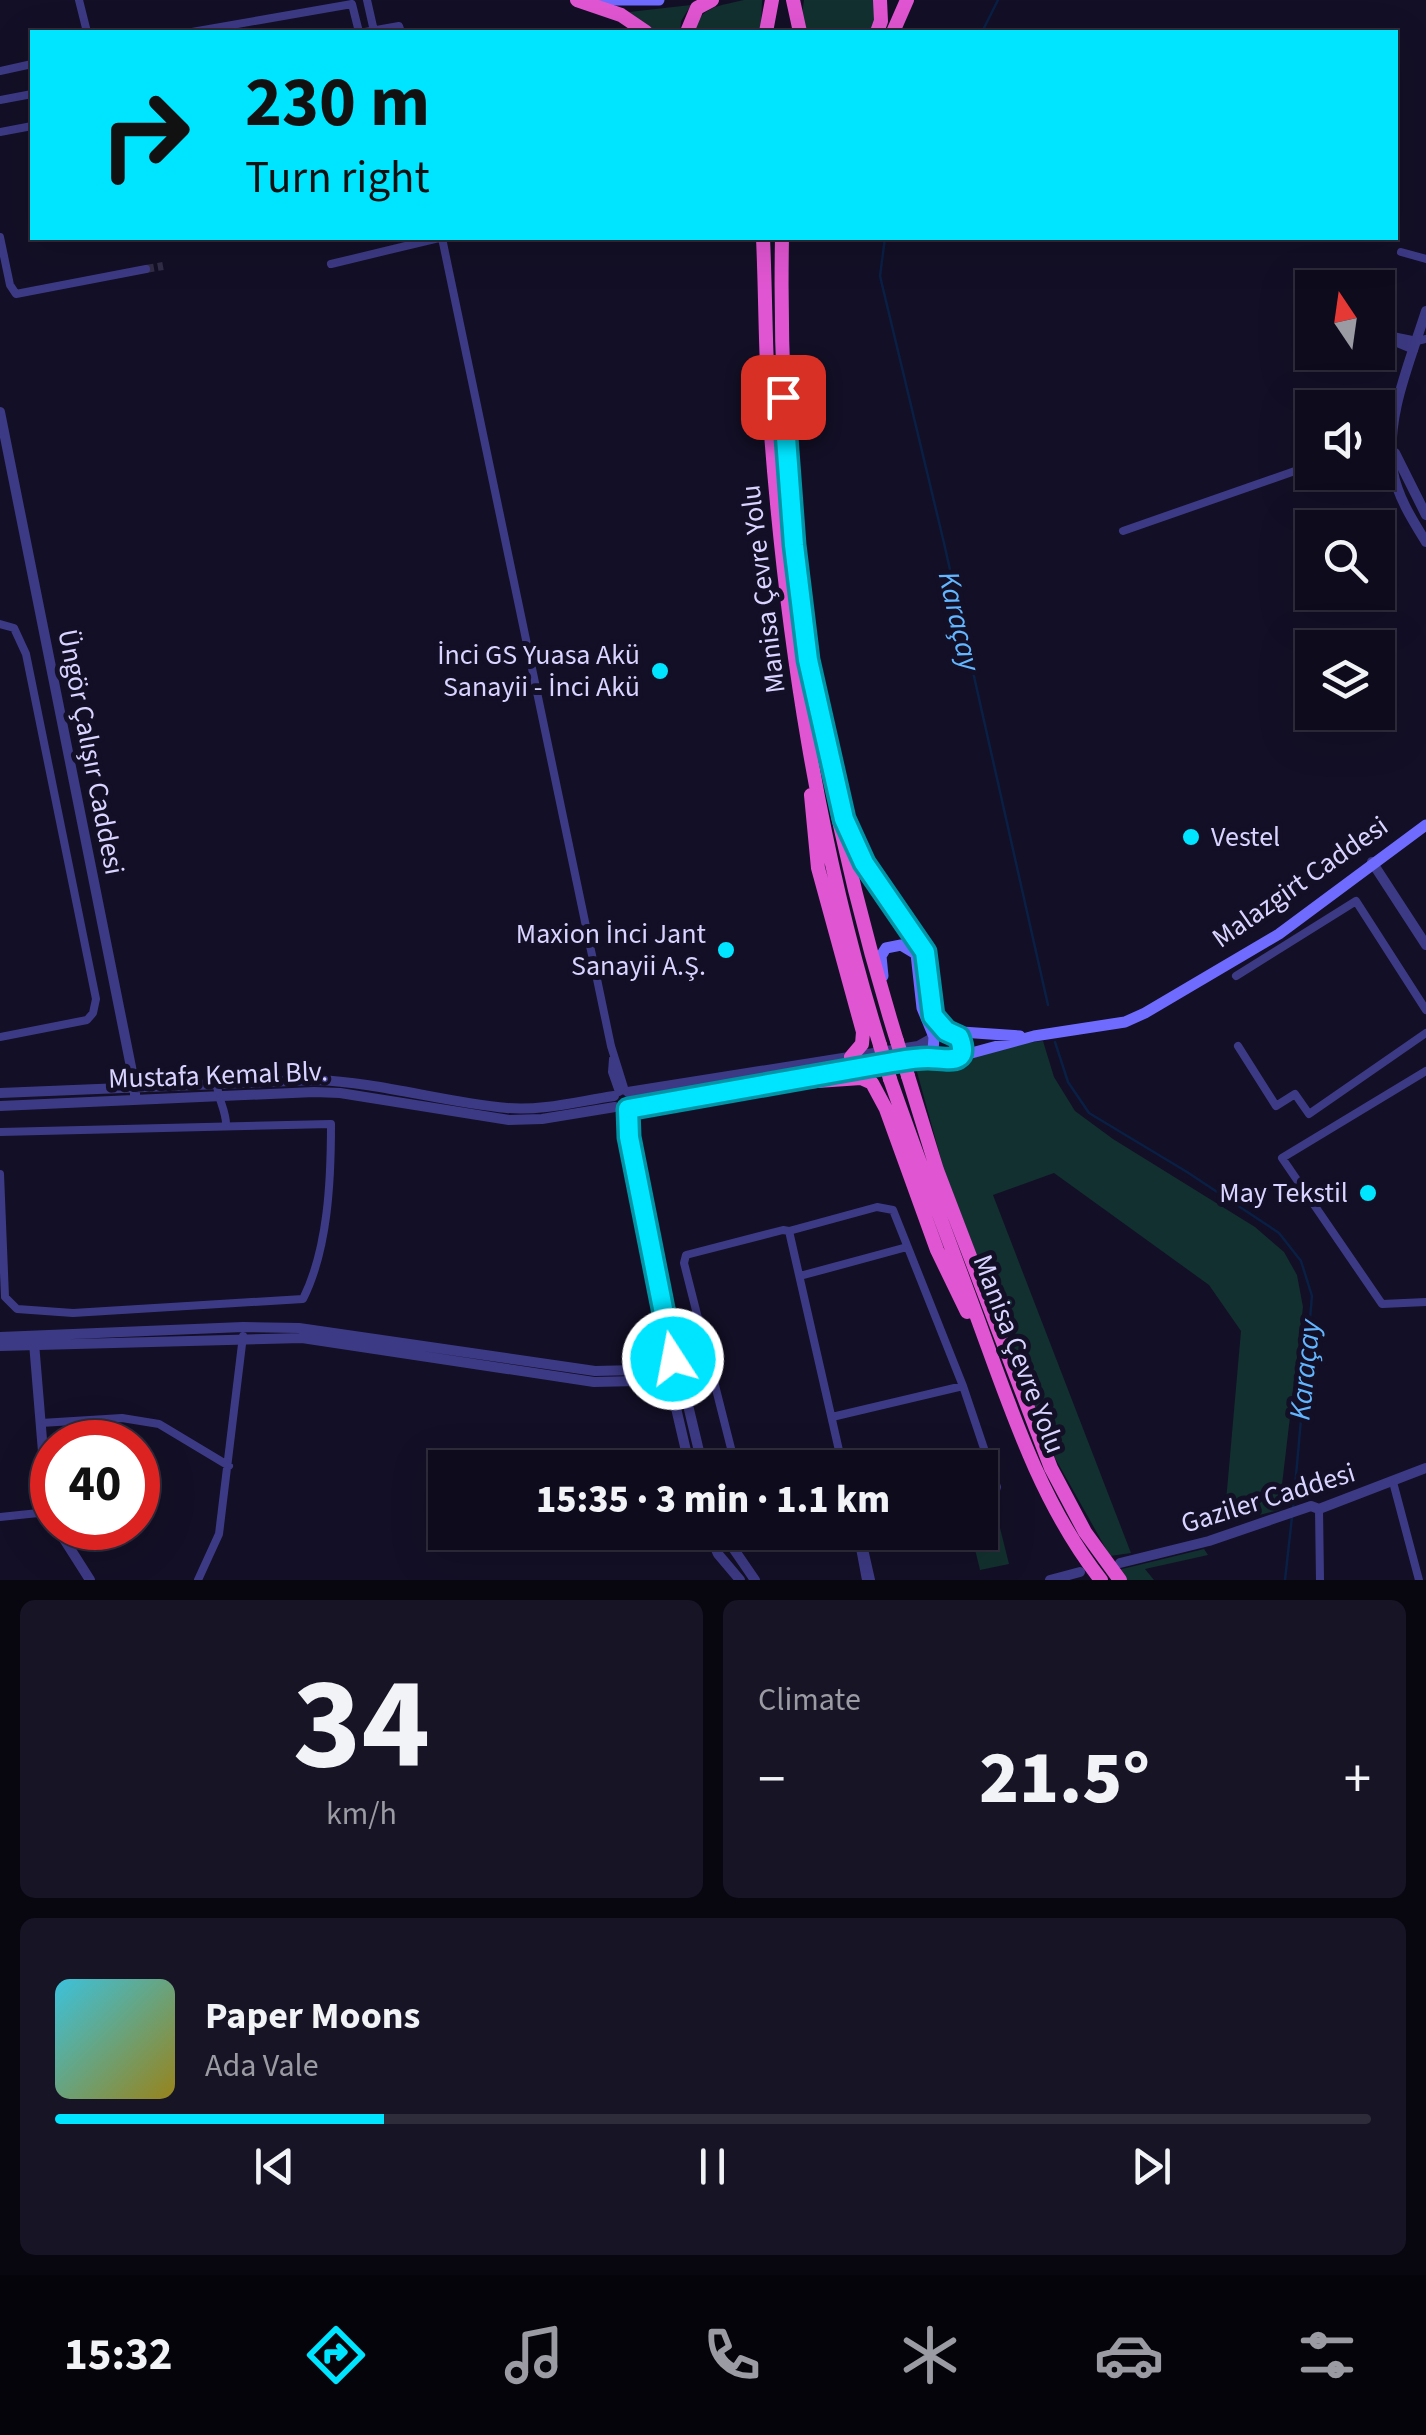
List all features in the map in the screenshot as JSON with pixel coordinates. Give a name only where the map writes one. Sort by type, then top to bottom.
[{"type":"highway","points":[[577,0],[621,15],[643,30]]},
{"type":"highway","points":[[688,30],[697,8],[712,0]]},
{"type":"highway","points":[[769,30],[773,0]]},
{"type":"highway","points":[[786,30],[791,0]]},
{"type":"highway","points":[[791,0],[799,30]]},
{"type":"highway","points":[[878,30],[882,21],[880,0]]},
{"type":"highway","points":[[894,30],[908,0]]},
{"type":"highway","name":"Manisa Çevre Yolu","points":[[764,240],[770,431],[784,582],[808,744],[839,895],[890,1079],[1004,1389],[1059,1514],[1101,1580]]},
{"type":"highway","name":"Manisa Çevre Yolu","points":[[782,240],[780,333],[791,506],[808,660],[848,865],[881,996],[938,1170],[1044,1449],[1085,1532],[1120,1580]]},
{"type":"highway","points":[[808,744],[818,868],[863,1032],[862,1044],[851,1057]]},
{"type":"highway","points":[[788,1083],[861,1078],[881,1094],[937,1250],[1004,1389]]},
{"type":"main road","points":[[593,0],[658,0]]},
{"type":"main road","points":[[826,747],[851,838],[925,952],[933,1016],[962,1046],[956,1058]]},
{"type":"main road","name":"Malazgirt Caddesi","points":[[1034,1036],[1125,1022],[1145,1013],[1279,934],[1426,825]]},
{"type":"main road","points":[[894,1033],[881,956],[886,948],[901,945],[916,954],[922,1008],[934,1038],[932,1051],[938,1058],[947,1062],[1034,1036]]},
{"type":"main road","points":[[934,1038],[951,1032],[1034,1036]]},
{"type":"street","points":[[79,0],[86,30]]},
{"type":"street","points":[[203,30],[366,0],[366,30]]},
{"type":"street","points":[[352,4],[365,30]]},
{"type":"street","points":[[377,30],[399,26],[400,30]]},
{"type":"street","points":[[0,71],[30,64]]},
{"type":"street","points":[[0,100],[30,94]]},
{"type":"street","points":[[0,132],[30,126]]},
{"type":"street","points":[[0,236],[10,285],[16,294],[146,269]]},
{"type":"street","points":[[330,264],[418,240]]},
{"type":"street","points":[[440,240],[623,1100],[687,1450]]},
{"type":"street","points":[[1401,252],[1426,260]]},
{"type":"street","points":[[1395,411],[1426,311]]},
{"type":"street","name":"Üngör Çalışır Caddesi","points":[[0,412],[135,1100]]},
{"type":"street","points":[[1395,454],[1426,515]]},
{"type":"street","points":[[1123,530],[1295,471]]},
{"type":"street","points":[[1395,478],[1426,542]]},
{"type":"street","points":[[0,624],[14,628],[26,654],[96,999],[87,1020],[0,1038]]},
{"type":"street","points":[[1372,862],[1426,945]]},
{"type":"street","points":[[1236,976],[1356,901],[1426,1010]]},
{"type":"street","points":[[1238,1046],[1276,1106],[1295,1094],[1308,1114],[1426,1033]]},
{"type":"street","points":[[623,1100],[918,1046],[934,1038]]},
{"type":"street","points":[[623,1100],[788,1083],[871,1065],[938,1058]]},
{"type":"street","points":[[1426,1071],[1282,1158],[1382,1304],[1426,1302]]},
{"type":"street","name":"Mustafa Kemal Blv.","points":[[0,1093],[334,1081],[510,1108],[623,1100]]},
{"type":"street","points":[[218,1085],[226,1126]]},
{"type":"street","name":"Mustafa Kemal Blv.","points":[[0,1106],[135,1100],[219,1102],[340,1093],[509,1120],[542,1119],[623,1100]]},
{"type":"street","points":[[211,1126],[219,1102]]},
{"type":"street","points":[[0,1132],[331,1124],[322,1245],[303,1299],[73,1313],[17,1309],[5,1297],[0,1174]]},
{"type":"street","points":[[731,1450],[684,1263],[686,1255],[877,1207],[893,1210],[985,1450]]},
{"type":"street","points":[[790,1231],[839,1450]]},
{"type":"street","points":[[800,1276],[908,1246]]},
{"type":"street","points":[[0,1346],[299,1328],[594,1371],[674,1372]]},
{"type":"street","points":[[0,1337],[243,1332]]},
{"type":"street","points":[[198,1580],[219,1534],[243,1332]]},
{"type":"street","points":[[34,1343],[41,1420]]},
{"type":"street","points":[[674,1372],[697,1450]]},
{"type":"street","points":[[832,1417],[963,1386]]},
{"type":"street","points":[[82,1420],[134,1420]]},
{"type":"street","points":[[160,1425],[229,1466]]},
{"type":"street","name":"Gaziler Caddesi","points":[[1120,1563],[1315,1508],[1426,1468]]},
{"type":"street","points":[[1393,1482],[1419,1580]]},
{"type":"street","points":[[1315,1508],[1320,1580]]},
{"type":"street","points":[[0,1517],[30,1516]]},
{"type":"street","points":[[72,1550],[90,1580]]},
{"type":"street","points":[[716,1550],[740,1580]]},
{"type":"street","points":[[734,1550],[755,1580]]},
{"type":"street","points":[[861,1550],[868,1580]]},
{"type":"street","points":[[1050,1580],[1080,1572]]},
{"type":"green space","points":[[762,0],[761,30],[693,30],[700,17],[719,6]]},
{"type":"green space","points":[[804,0],[874,0],[876,19],[870,30],[806,30],[801,21]]},
{"type":"green space","points":[[691,5],[680,30],[651,30],[629,12]]},
{"type":"green space","points":[[1043,1041],[1054,1077],[1075,1111],[1255,1227],[1284,1252],[1297,1275],[1303,1307],[1279,1510],[1224,1524],[1241,1331],[1209,1285],[1054,1173],[993,1195],[1131,1553],[1110,1556],[1055,1458],[944,1170],[914,1061],[944,1065],[1001,1046]]},
{"type":"green space","points":[[998,1520],[1009,1564],[980,1570],[975,1550],[998,1550]]},
{"type":"green space","points":[[1204,1549],[1208,1555],[1145,1569],[1154,1580],[1127,1580],[1118,1570]]},
{"type":"waterway","name":"Karaçay","points":[[983,30],[998,0]]},
{"type":"waterway","name":"Karaçay","points":[[885,240],[880,276],[1048,1005]]},
{"type":"waterway","name":"Karaçay","points":[[1055,1042],[1068,1082],[1089,1113],[1279,1233],[1301,1261],[1312,1296],[1293,1509]]},
{"type":"waterway","name":"Karaçay","points":[[1285,1580],[1292,1517]]},
{"type":"tunnel","points":[[146,269],[163,266]]},
{"type":"place","name":"İnci GS Yuasa Akü Sanayii - İnci Akü","points":[[660,671]]},
{"type":"place","name":"Vestel","points":[[1191,837]]},
{"type":"place","name":"Maxion İnci Jant Sanayii A.Ş.","points":[[726,950]]},
{"type":"place","name":"May Tekstil","points":[[1368,1193]]},
{"type":"route","points":[[673,1359],[629,1137],[628,1109],[914,1058],[947,1062],[960,1055],[962,1046],[959,1037],[946,1031],[933,1016],[925,952],[864,863],[844,819],[808,660],[794,545],[783,397]]}]
